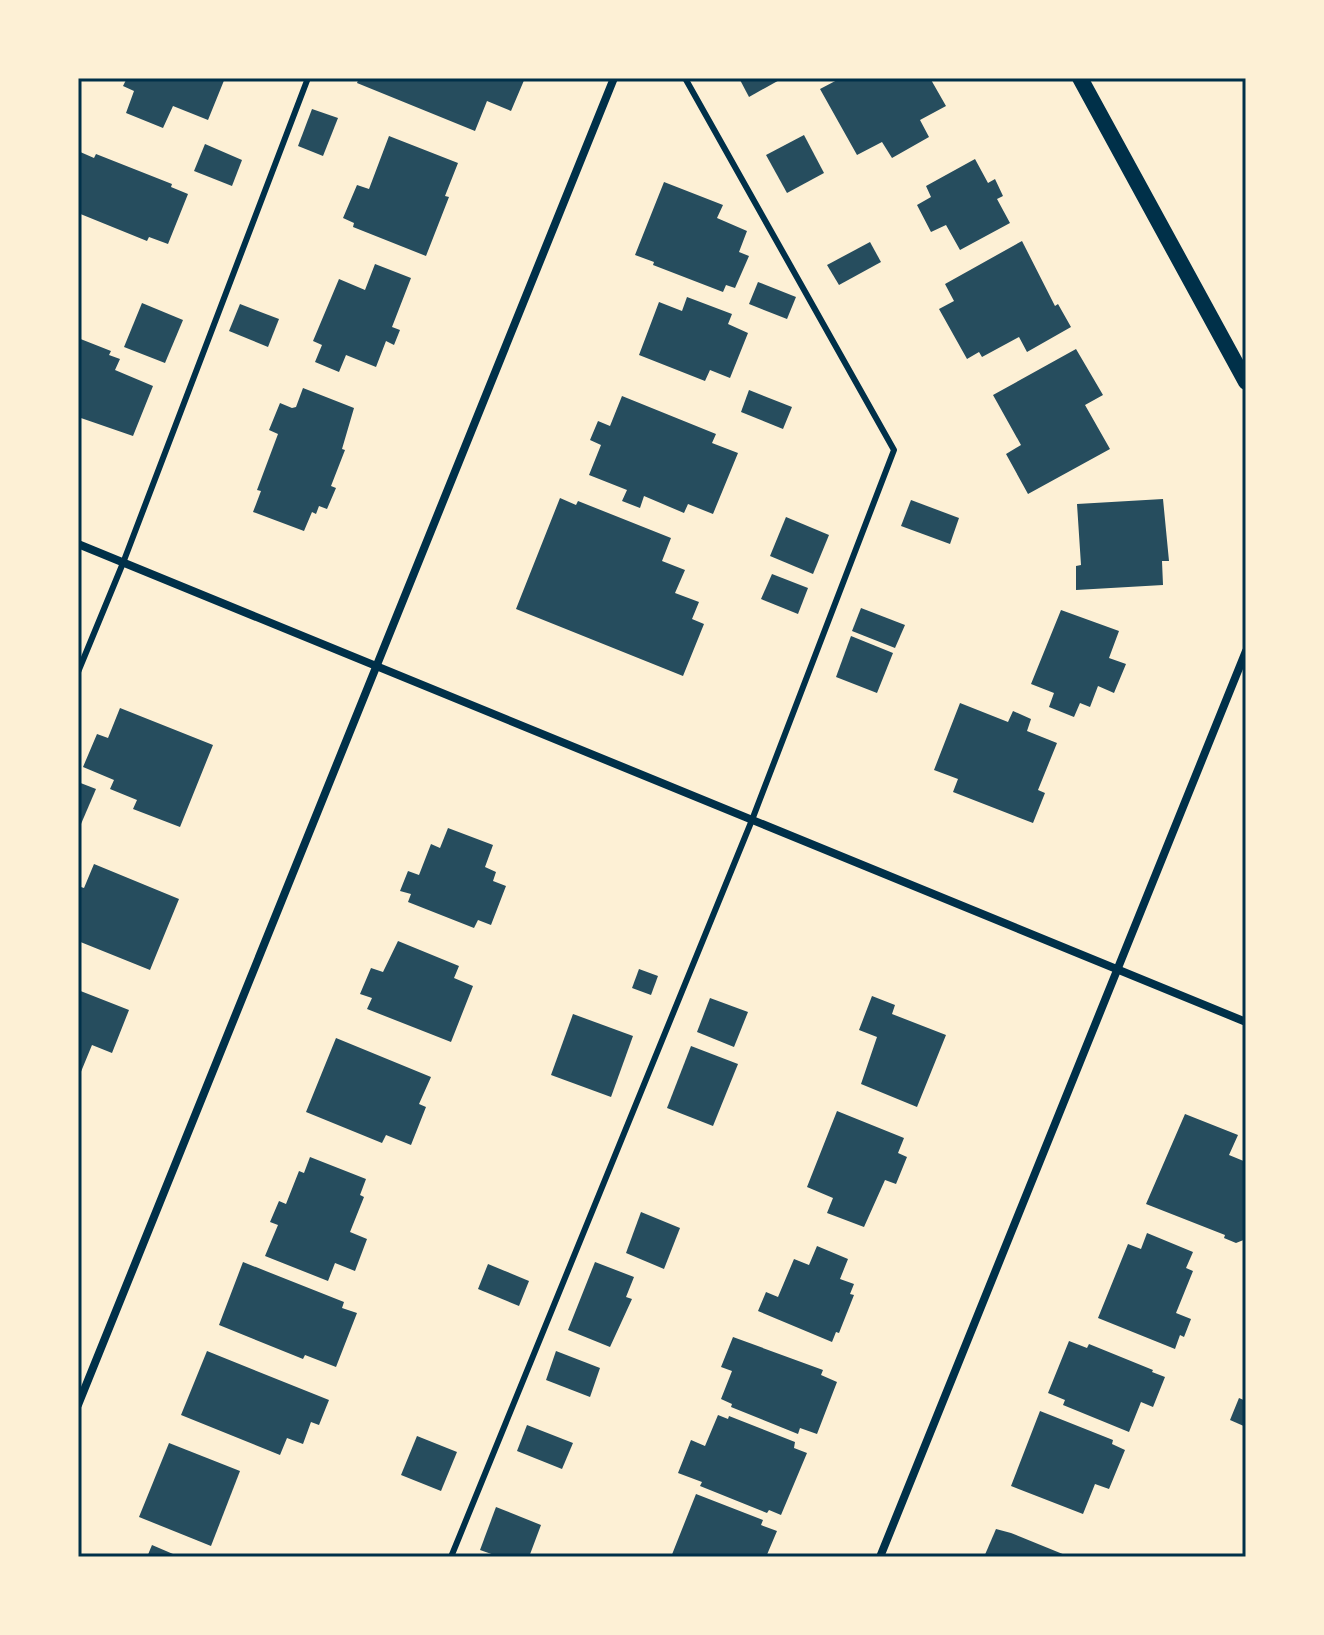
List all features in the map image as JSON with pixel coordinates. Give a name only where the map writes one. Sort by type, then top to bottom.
[{"type":"main road","points":[[1080,78],[1246,382]]},
{"type":"street","points":[[78,1405],[614,78]]},
{"type":"street","points":[[78,544],[1246,1022]]},
{"type":"street","points":[[880,1557],[1246,651]]},
{"type":"lane","points":[[78,672],[123,563],[308,78]]},
{"type":"lane","points":[[451,1557],[752,820],[894,450],[685,78]]},
{"type":"building","points":[[127,78],[225,78],[208,120],[173,106],[163,128],[126,113],[134,91],[123,86]]},
{"type":"building","points":[[359,78],[525,78],[511,111],[487,101],[475,131],[357,83]]},
{"type":"building","points":[[739,78],[783,78],[749,97]]},
{"type":"building","points":[[841,78],[930,78],[946,106],[920,120],[929,137],[892,158],[882,142],[857,155],[820,89]]},
{"type":"building","points":[[312,109],[338,118],[323,156],[298,146]]},
{"type":"building","points":[[804,135],[824,173],[787,193],[766,155]]},
{"type":"building","points":[[389,136],[458,163],[445,196],[449,197],[426,256],[353,227],[354,223],[343,218],[357,185],[369,189]]},
{"type":"building","points":[[205,144],[242,160],[232,186],[194,171]]},
{"type":"building","points":[[78,151],[94,158],[96,154],[172,184],[171,187],[188,194],[168,244],[149,237],[147,241],[78,213]]},
{"type":"building","points":[[975,159],[988,183],[995,179],[1003,196],[997,199],[1010,223],[960,250],[946,225],[931,232],[917,205],[931,197],[926,186]]},
{"type":"building","points":[[664,182],[723,205],[717,218],[747,231],[739,252],[749,256],[735,288],[726,285],[723,292],[635,255]]},
{"type":"building","points":[[1022,241],[1055,306],[1058,304],[1071,327],[1027,352],[1019,337],[982,357],[979,352],[967,359],[939,309],[954,301],[945,284]]},
{"type":"building","points":[[870,242],[881,262],[839,285],[827,265]]},
{"type":"building","points":[[375,264],[411,278],[392,327],[400,330],[394,345],[386,341],[376,367],[346,355],[339,372],[315,362],[322,345],[313,341],[339,279],[365,290]]},
{"type":"building","points":[[758,282],[796,297],[787,319],[749,304]]},
{"type":"building","points":[[687,297],[732,314],[728,324],[748,333],[730,378],[710,370],[705,381],[639,355],[659,302],[682,311]]},
{"type":"building","points":[[142,303],[183,320],[165,363],[124,347]]},
{"type":"building","points":[[240,304],[279,319],[268,347],[229,331]]},
{"type":"building","points":[[78,338],[111,351],[109,355],[120,359],[115,370],[153,386],[133,436],[78,417]]},
{"type":"building","points":[[1076,349],[1103,395],[1085,405],[1110,449],[1028,494],[1006,454],[1021,445],[993,395]]},
{"type":"building","points":[[303,388],[354,408],[342,449],[345,450],[331,486],[336,488],[327,509],[319,506],[316,514],[312,512],[304,531],[253,512],[261,491],[257,490],[278,434],[269,430],[280,403],[296,407]]},
{"type":"building","points":[[749,390],[792,407],[783,429],[741,412]]},
{"type":"building","points":[[622,396],[716,434],[712,443],[738,453],[713,514],[688,504],[684,513],[644,496],[640,508],[622,501],[627,490],[589,475],[601,445],[590,440],[598,421],[610,426]]},
{"type":"building","points":[[560,498],[576,505],[578,501],[671,538],[662,561],[685,570],[675,593],[699,602],[692,619],[704,624],[683,676],[516,609]]},
{"type":"building","points":[[1163,499],[1169,561],[1162,561],[1163,585],[1076,590],[1076,566],[1081,565],[1077,504]]},
{"type":"building","points":[[911,500],[959,518],[950,544],[901,526]]},
{"type":"building","points":[[786,517],[829,535],[813,574],[770,556]]},
{"type":"building","points":[[772,574],[808,588],[798,614],[761,599]]},
{"type":"building","points":[[861,608],[905,625],[895,648],[852,631]]},
{"type":"building","points":[[1061,610],[1119,631],[1109,658],[1126,664],[1114,693],[1098,686],[1090,707],[1080,703],[1074,717],[1049,707],[1054,693],[1031,684]]},
{"type":"building","points":[[851,636],[893,653],[877,693],[836,677]]},
{"type":"building","points":[[960,703],[1008,722],[1013,711],[1031,719],[1027,731],[1057,743],[1038,790],[1045,793],[1033,823],[953,792],[958,779],[934,770]]},
{"type":"building","points":[[120,708],[213,745],[180,827],[133,809],[137,800],[110,789],[114,780],[83,767],[97,734],[108,738]]},
{"type":"building","points":[[78,782],[96,789],[78,831]]},
{"type":"building","points":[[448,828],[493,845],[485,867],[496,872],[493,881],[506,886],[491,925],[478,920],[474,928],[408,902],[411,894],[400,891],[408,871],[419,875],[431,844],[440,848]]},
{"type":"building","points":[[94,864],[179,899],[150,970],[78,941],[78,886],[84,888]]},
{"type":"building","points":[[398,941],[459,966],[454,978],[473,986],[451,1042],[367,1009],[372,998],[360,994],[371,968],[383,972]]},
{"type":"building","points":[[639,969],[658,976],[651,995],[632,988]]},
{"type":"building","points":[[78,990],[129,1010],[112,1053],[92,1045],[78,1079]]},
{"type":"building","points":[[872,996],[895,1005],[892,1014],[946,1035],[917,1107],[861,1084],[877,1037],[859,1030]]},
{"type":"building","points":[[710,998],[748,1012],[734,1047],[697,1032]]},
{"type":"building","points":[[573,1014],[633,1036],[611,1097],[551,1075]]},
{"type":"building","points":[[336,1038],[431,1077],[419,1104],[426,1107],[411,1145],[386,1135],[382,1143],[306,1112]]},
{"type":"building","points":[[691,1046],[738,1064],[713,1126],[667,1108]]},
{"type":"building","points":[[837,1111],[904,1138],[898,1153],[907,1157],[896,1184],[885,1180],[864,1227],[827,1213],[833,1198],[807,1187]]},
{"type":"building","points":[[1185,1114],[1238,1135],[1229,1155],[1246,1162],[1246,1239],[1236,1243],[1224,1238],[1225,1235],[1146,1204]]},
{"type":"building","points":[[310,1157],[366,1179],[360,1195],[364,1197],[350,1232],[367,1239],[355,1271],[335,1263],[328,1281],[265,1256],[278,1225],[270,1222],[279,1201],[286,1204],[299,1171],[304,1173]]},
{"type":"building","points":[[641,1212],[680,1228],[664,1269],[626,1253]]},
{"type":"building","points":[[1147,1233],[1193,1252],[1186,1268],[1193,1271],[1176,1313],[1191,1319],[1175,1349],[1098,1318],[1128,1244],[1141,1249]]},
{"type":"building","points":[[817,1246],[848,1259],[840,1279],[854,1284],[850,1294],[854,1295],[839,1333],[836,1332],[832,1342],[758,1311],[766,1292],[778,1297],[794,1259],[809,1265]]},
{"type":"building","points":[[243,1262],[344,1302],[342,1308],[357,1313],[336,1367],[305,1355],[303,1359],[219,1325]]},
{"type":"building","points":[[595,1262],[634,1277],[626,1297],[632,1299],[610,1347],[568,1330]]},
{"type":"building","points":[[488,1264],[529,1281],[519,1306],[478,1289]]},
{"type":"building","points":[[733,1337],[823,1370],[821,1375],[837,1382],[817,1434],[800,1428],[798,1434],[731,1407],[732,1404],[721,1399],[732,1371],[721,1367]]},
{"type":"building","points":[[1069,1341],[1087,1348],[1089,1344],[1165,1377],[1153,1407],[1141,1402],[1129,1432],[1063,1405],[1065,1400],[1048,1393]]},
{"type":"building","points":[[207,1351],[329,1400],[319,1425],[311,1422],[303,1444],[287,1438],[280,1455],[181,1415]]},
{"type":"building","points":[[556,1351],[600,1368],[590,1397],[546,1380]]},
{"type":"building","points":[[1239,1398],[1246,1401],[1246,1427],[1230,1420]]},
{"type":"building","points":[[1040,1411],[1113,1440],[1112,1444],[1125,1450],[1109,1489],[1095,1484],[1083,1514],[1011,1486]]},
{"type":"building","points":[[718,1415],[728,1419],[729,1416],[795,1442],[794,1448],[807,1453],[781,1515],[769,1510],[767,1513],[700,1486],[702,1482],[678,1473],[691,1440],[705,1446]]},
{"type":"building","points":[[527,1425],[573,1443],[562,1469],[517,1451]]},
{"type":"building","points":[[417,1436],[457,1452],[441,1491],[401,1475]]},
{"type":"building","points":[[169,1443],[240,1471],[211,1546],[139,1517]]},
{"type":"building","points":[[696,1494],[763,1520],[761,1525],[777,1531],[766,1557],[671,1557]]},
{"type":"building","points":[[496,1507],[541,1525],[529,1557],[500,1557],[480,1550]]},
{"type":"building","points":[[996,1529],[1011,1533],[1070,1557],[984,1557]]},
{"type":"building","points":[[152,1545],[180,1557],[147,1557]]}]
